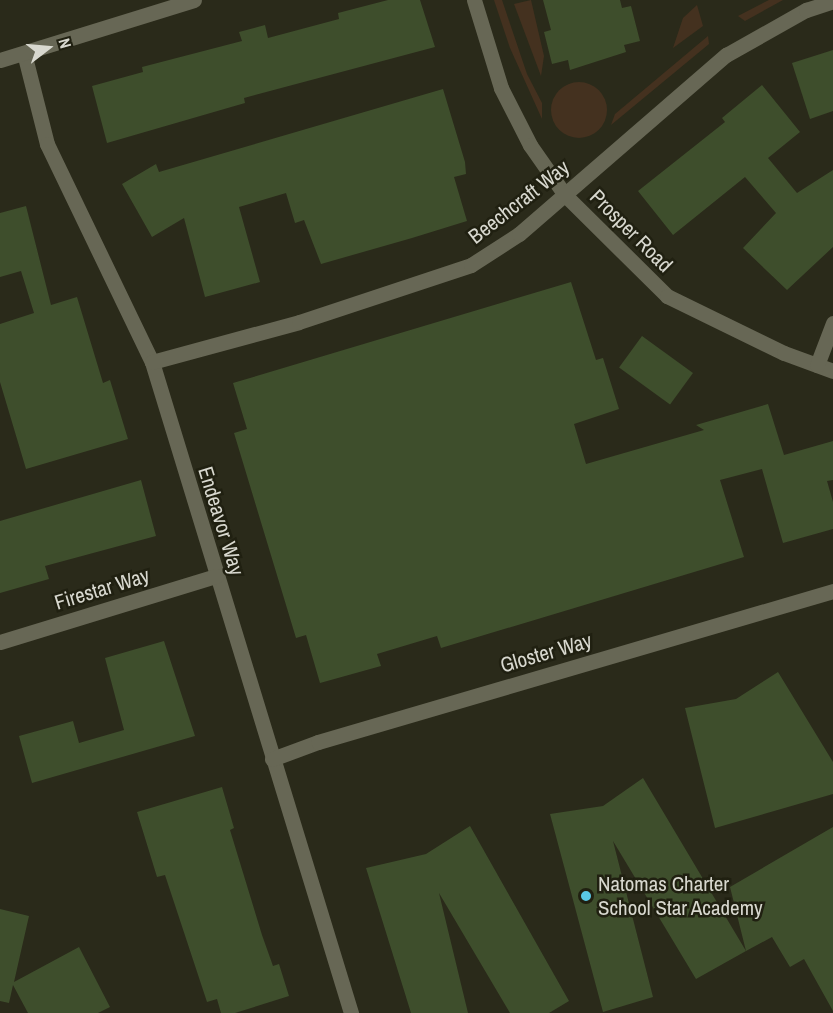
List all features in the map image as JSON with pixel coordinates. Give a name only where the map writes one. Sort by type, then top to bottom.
[{"type":"street","points":[[0,60],[190,0]]},
{"type":"street","name":"Prosper Road","points":[[474,0],[501,88],[530,145],[565,195],[667,296],[833,371]]},
{"type":"street","name":"Beechcraft Way","points":[[152,362],[299,322],[471,265],[519,234],[726,55],[806,10],[833,1]]},
{"type":"street","name":"Endeavor Way","points":[[24,53],[47,144],[152,362],[351,1013]]},
{"type":"street","points":[[817,365],[833,323]]},
{"type":"street","name":"Firestar Way","points":[[0,642],[216,576]]},
{"type":"street","name":"Gloster Way","points":[[272,759],[318,742],[833,591]]},
{"type":"shaded area","points":[[494,0],[502,0],[527,74],[542,103],[542,119],[510,48]]},
{"type":"shaded area","points":[[531,0],[544,56],[541,76],[514,4]]},
{"type":"shaded area","points":[[769,0],[783,0],[745,21],[738,16]]},
{"type":"shaded area","points":[[697,5],[703,26],[673,48],[683,18]]},
{"type":"shaded area","points":[[708,36],[709,44],[611,125],[615,114]]},
{"type":"shaded area","points":[[579,82],[590,84],[599,90],[605,99],[607,110],[605,121],[599,130],[590,136],[579,138],[568,136],[559,130],[553,121],[551,110],[553,99],[559,90],[568,84]]},
{"type":"building","points":[[388,0],[420,0],[435,47],[244,98],[245,103],[107,143],[92,86],[143,72],[142,67],[242,41],[239,32],[265,25],[268,38],[339,19],[338,13]]},
{"type":"building","points":[[543,0],[620,0],[622,8],[631,6],[640,41],[624,45],[626,52],[570,70],[568,60],[552,64],[544,32],[551,30]]},
{"type":"building","points":[[833,50],[833,111],[810,119],[792,63]]},
{"type":"building","points":[[762,85],[800,132],[768,158],[797,193],[833,170],[833,247],[787,290],[743,248],[776,213],[745,177],[673,235],[638,191],[725,122],[722,118]]},
{"type":"building","points":[[443,89],[465,162],[466,174],[454,177],[467,221],[412,238],[321,264],[304,220],[295,223],[286,193],[239,207],[260,282],[205,297],[184,218],[152,237],[122,184],[156,164],[159,172]]},
{"type":"building","points":[[26,206],[51,305],[77,297],[103,383],[110,380],[128,439],[26,469],[0,382],[0,324],[34,313],[21,271],[0,277],[0,213]]},
{"type":"building","points":[[571,282],[596,360],[603,358],[619,409],[574,424],[586,464],[704,430],[696,425],[768,404],[784,455],[833,441],[833,480],[827,481],[833,502],[833,529],[783,543],[762,469],[720,480],[744,557],[441,648],[437,636],[377,654],[381,666],[320,683],[306,635],[296,638],[234,433],[247,429],[233,383]]},
{"type":"building","points":[[642,336],[693,373],[670,405],[619,368]]},
{"type":"building","points":[[141,480],[156,536],[45,566],[49,579],[0,593],[0,521]]},
{"type":"building","points":[[164,641],[195,736],[32,783],[19,736],[73,721],[79,743],[124,730],[105,658]]},
{"type":"building","points":[[778,672],[833,762],[833,794],[715,828],[685,708],[736,699]]},
{"type":"building","points":[[643,778],[746,951],[696,979],[613,841],[653,997],[603,1012],[550,814],[603,806]]},
{"type":"building","points":[[222,787],[234,828],[230,830],[262,935],[273,966],[279,964],[289,996],[235,1013],[221,1013],[217,999],[207,1002],[165,875],[157,877],[137,812]]},
{"type":"building","points":[[470,826],[569,1001],[549,1013],[510,1013],[439,893],[468,1013],[411,1013],[366,868],[426,854]]},
{"type":"building","points":[[833,827],[833,1011],[804,959],[790,967],[772,937],[746,951],[730,887]]},
{"type":"building","points":[[0,909],[29,916],[14,982],[79,947],[110,1007],[98,1013],[28,1013],[13,985],[9,1003],[0,1001]]},
{"type":"place","name":"Natomas Charter School Star Academy","points":[[586,896]]}]
